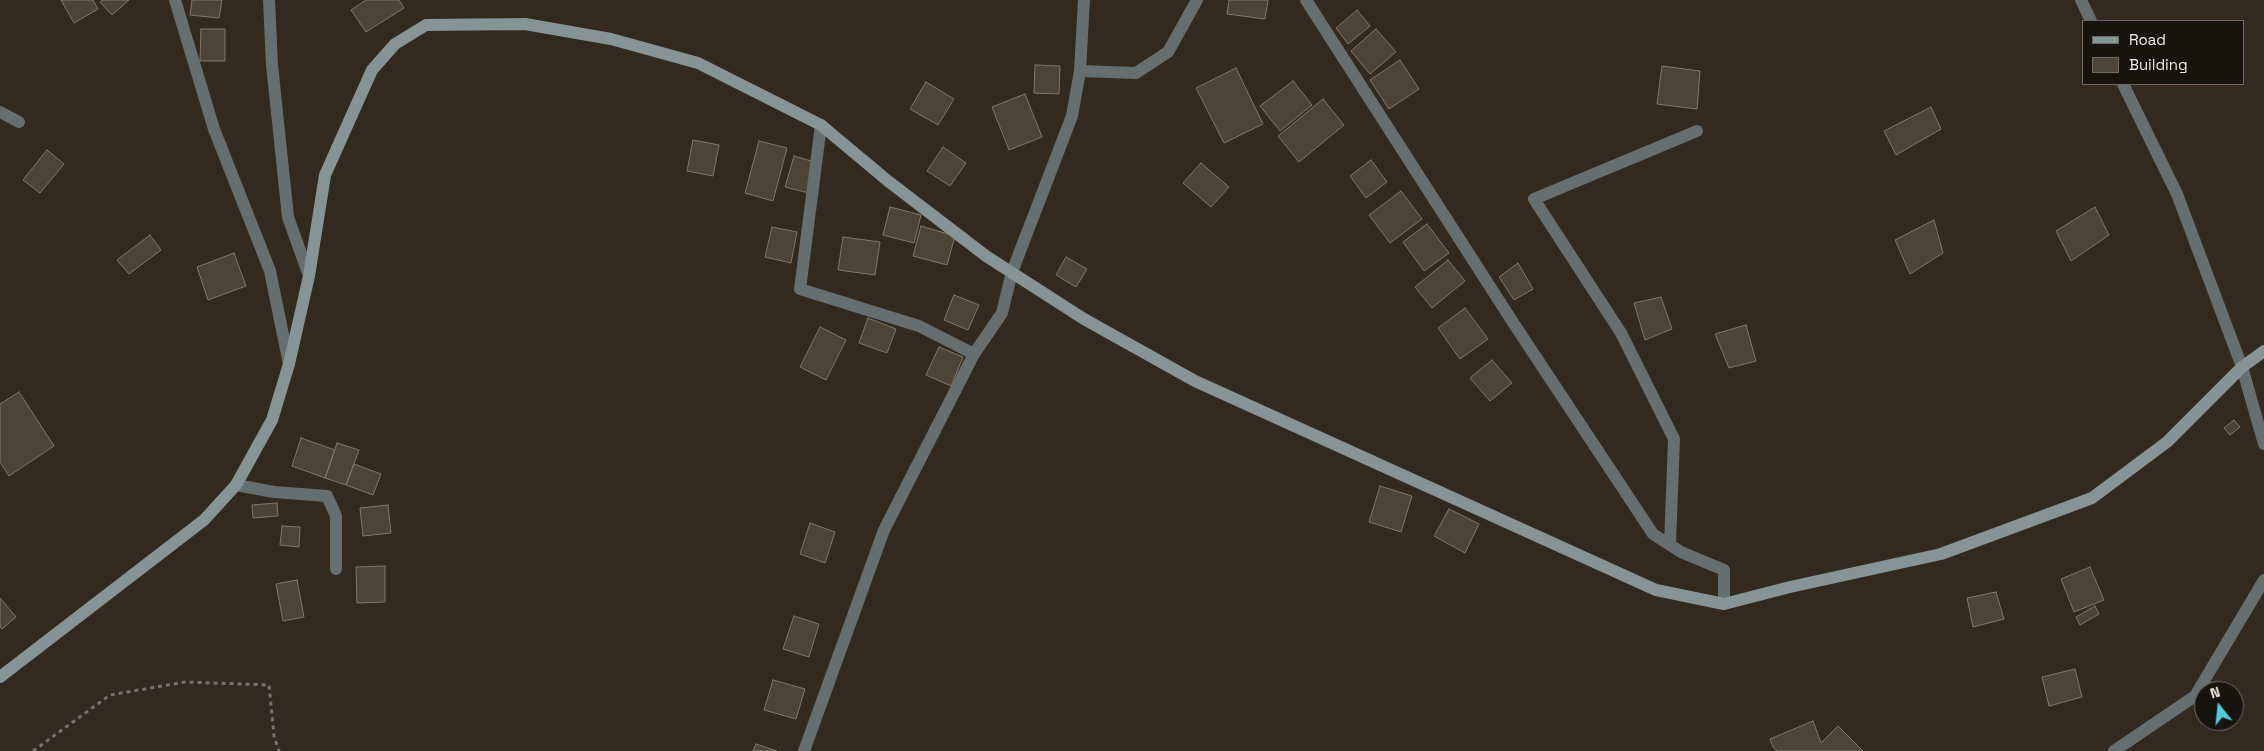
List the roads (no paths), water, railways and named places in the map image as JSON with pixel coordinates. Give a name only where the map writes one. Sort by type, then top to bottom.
[{"type":"main road","points":[[0,677],[204,520],[236,485],[272,420],[289,364],[308,276],[325,175],[372,70],[396,44],[426,25],[525,24],[611,39],[698,62],[821,125],[895,186],[986,256],[1084,319],[1195,381],[1656,590],[1724,604],[1790,587],[1941,554],[2092,498],[2167,442],[2242,367],[2264,351]]},
{"type":"street","points":[[175,0],[214,129],[270,272],[289,364]]},
{"type":"street","points":[[270,0],[272,65],[288,217],[308,276]]},
{"type":"street","points":[[804,751],[884,530],[974,354],[1002,313],[1012,272],[1072,116],[1080,72],[1084,0]]},
{"type":"street","points":[[1080,72],[1136,73],[1168,52],[1197,0]]},
{"type":"street","points":[[1306,0],[1514,324],[1653,534],[1681,552],[1724,570],[1724,604]]},
{"type":"street","points":[[2081,0],[2091,20]]},
{"type":"street","points":[[2122,85],[2177,194],[2242,367],[2264,444]]},
{"type":"street","points":[[0,112],[19,122]]},
{"type":"street","points":[[821,125],[800,289],[919,326],[974,354]]},
{"type":"street","points":[[1670,545],[1674,438],[1620,333],[1534,199],[1697,131]]},
{"type":"street","points":[[236,485],[274,492],[327,496],[336,516],[336,569]]},
{"type":"street","points":[[2114,751],[2195,696],[2264,580]]}]
